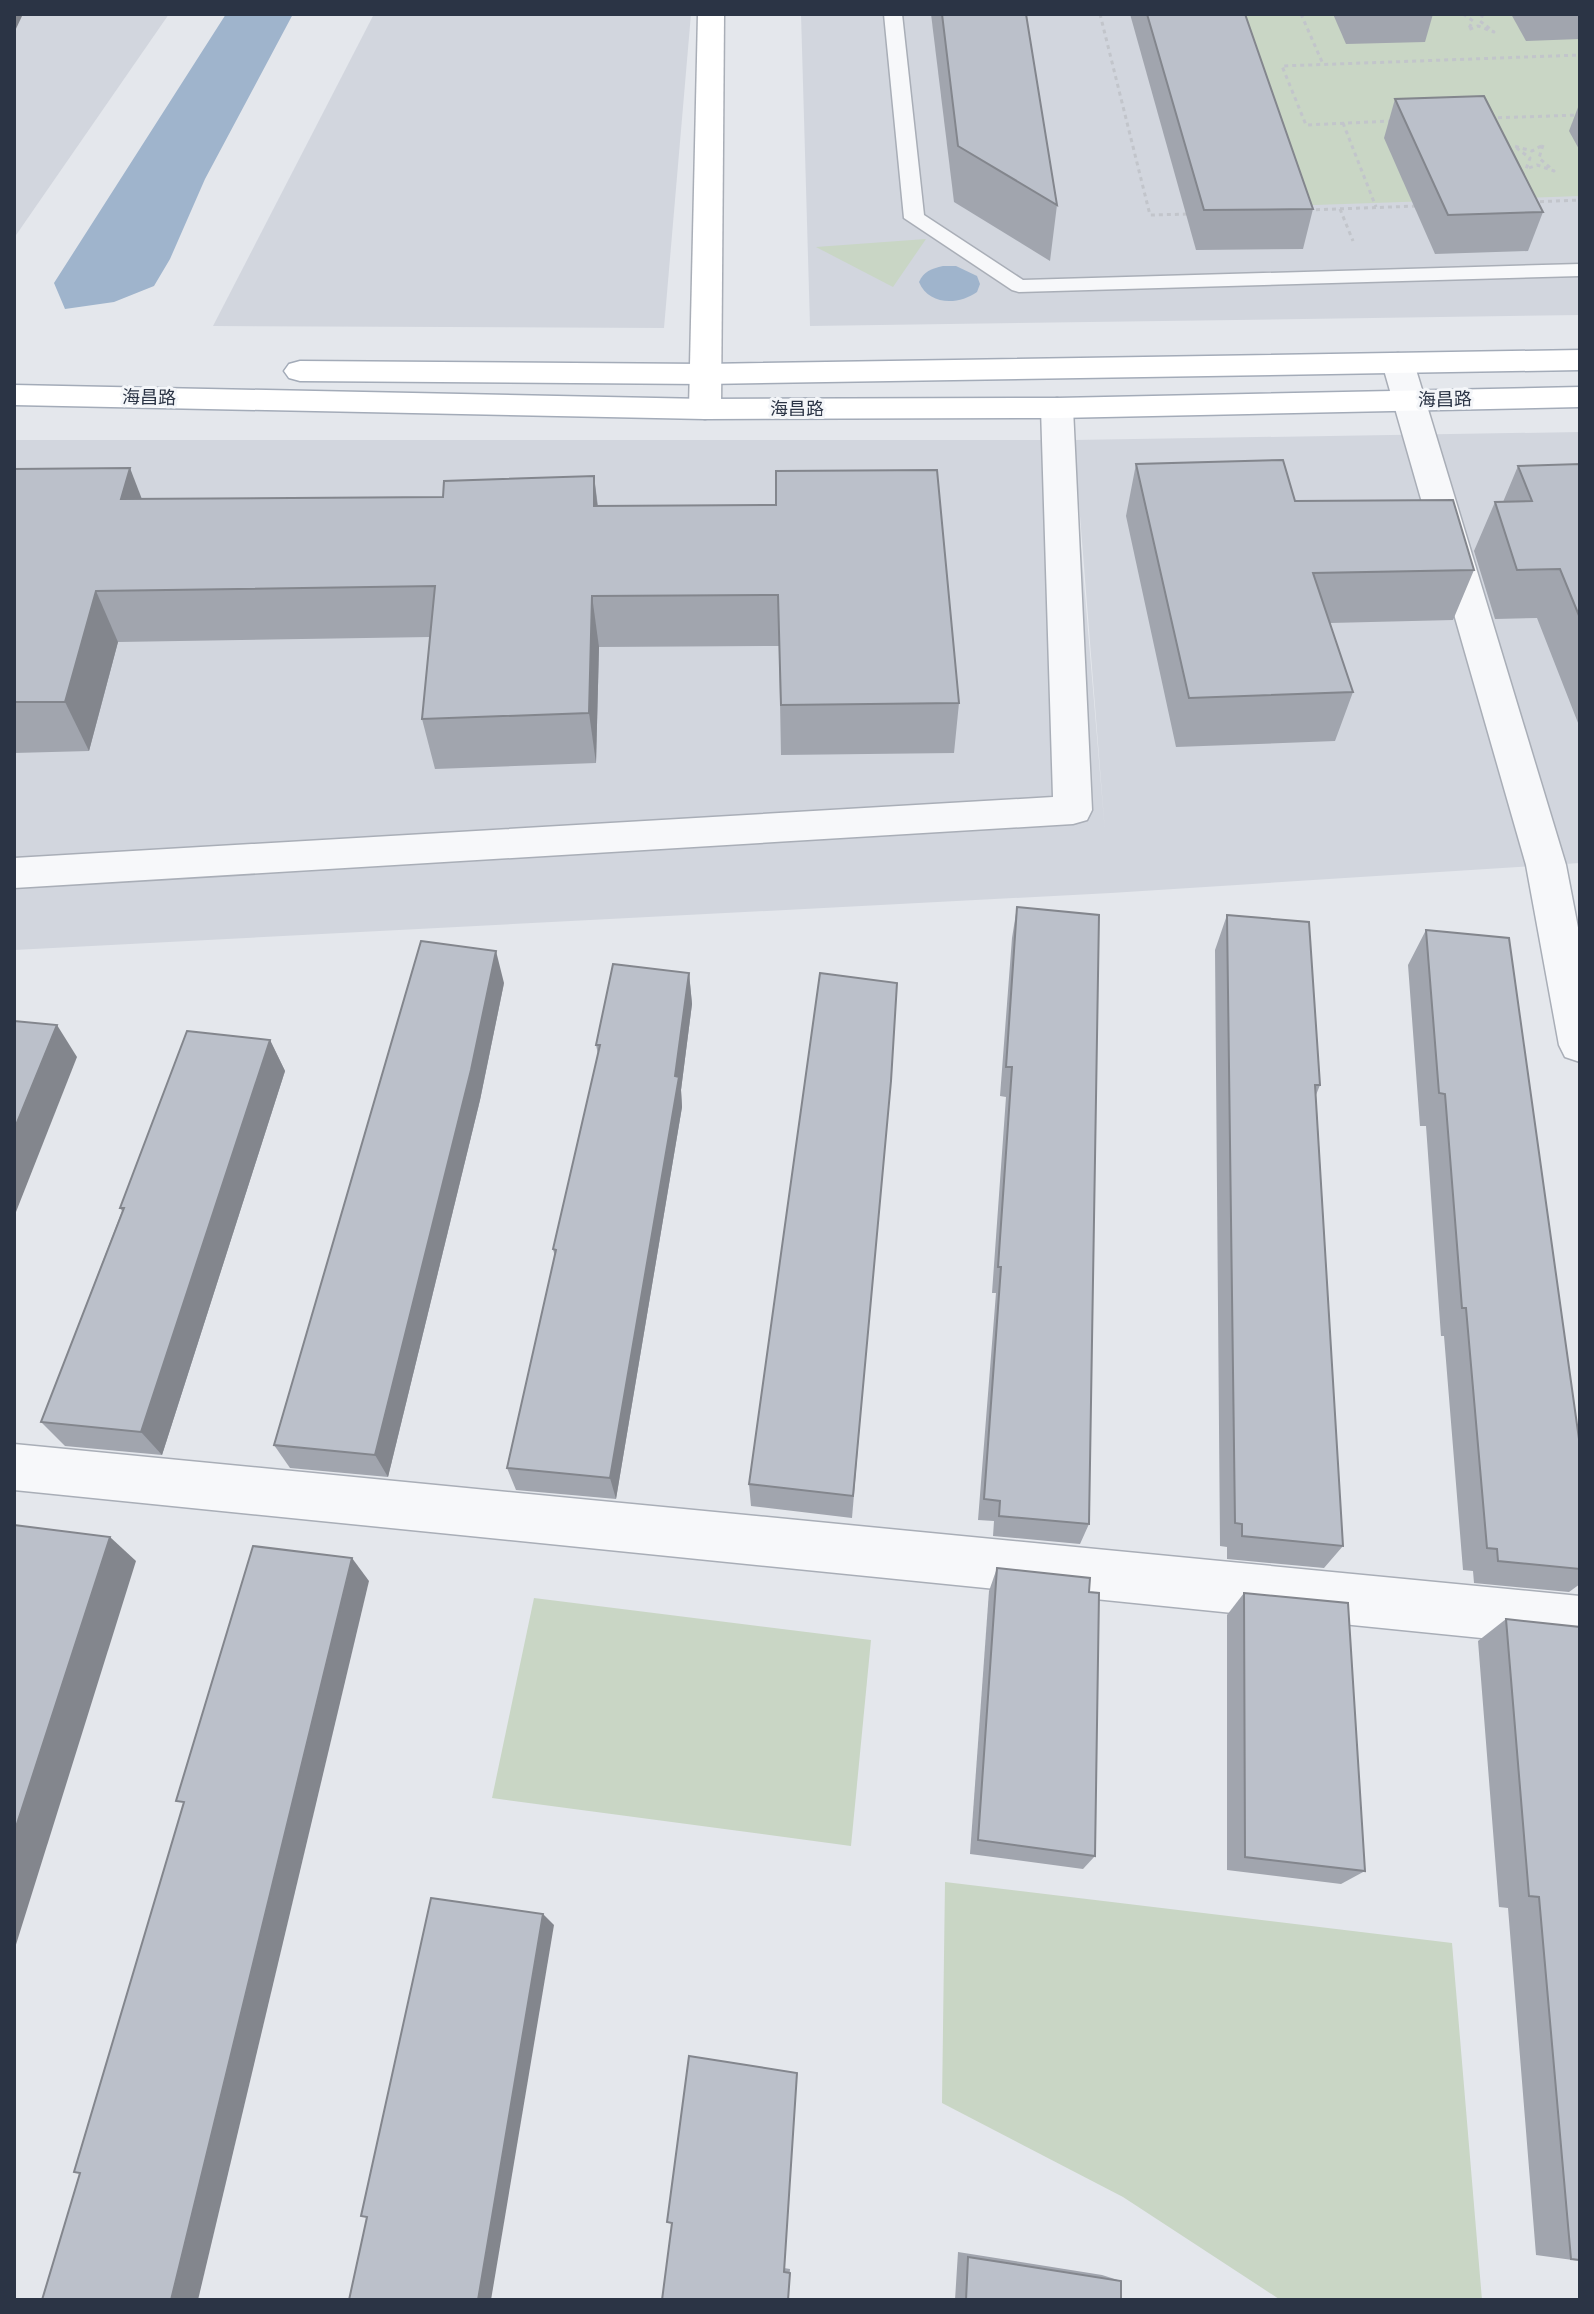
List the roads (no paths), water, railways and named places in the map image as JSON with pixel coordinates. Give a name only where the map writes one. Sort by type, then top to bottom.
[{"type":"main road","points":[[705,409],[711,14]]},
{"type":"main road","name":"海昌路","points":[[14,369],[705,374],[1580,360]]},
{"type":"main road","name":"海昌路","points":[[14,395],[705,409],[1057,408],[1580,397]]},
{"type":"street","points":[[1398,363],[1546,865],[1580,1045]]},
{"type":"street","points":[[14,873],[1073,810],[1057,408]]},
{"type":"street","points":[[14,1467],[1580,1622]]},
{"type":"lane","points":[[893,14],[914,218],[1019,286],[1580,270]]},
{"type":"water","points":[[226,14],[293,14],[205,179],[170,259],[154,286],[114,302],[65,309],[54,283]]},
{"type":"water","points":[[956,266],[977,276],[980,284],[977,292],[953,301],[930,296],[919,282],[928,271]]}]
